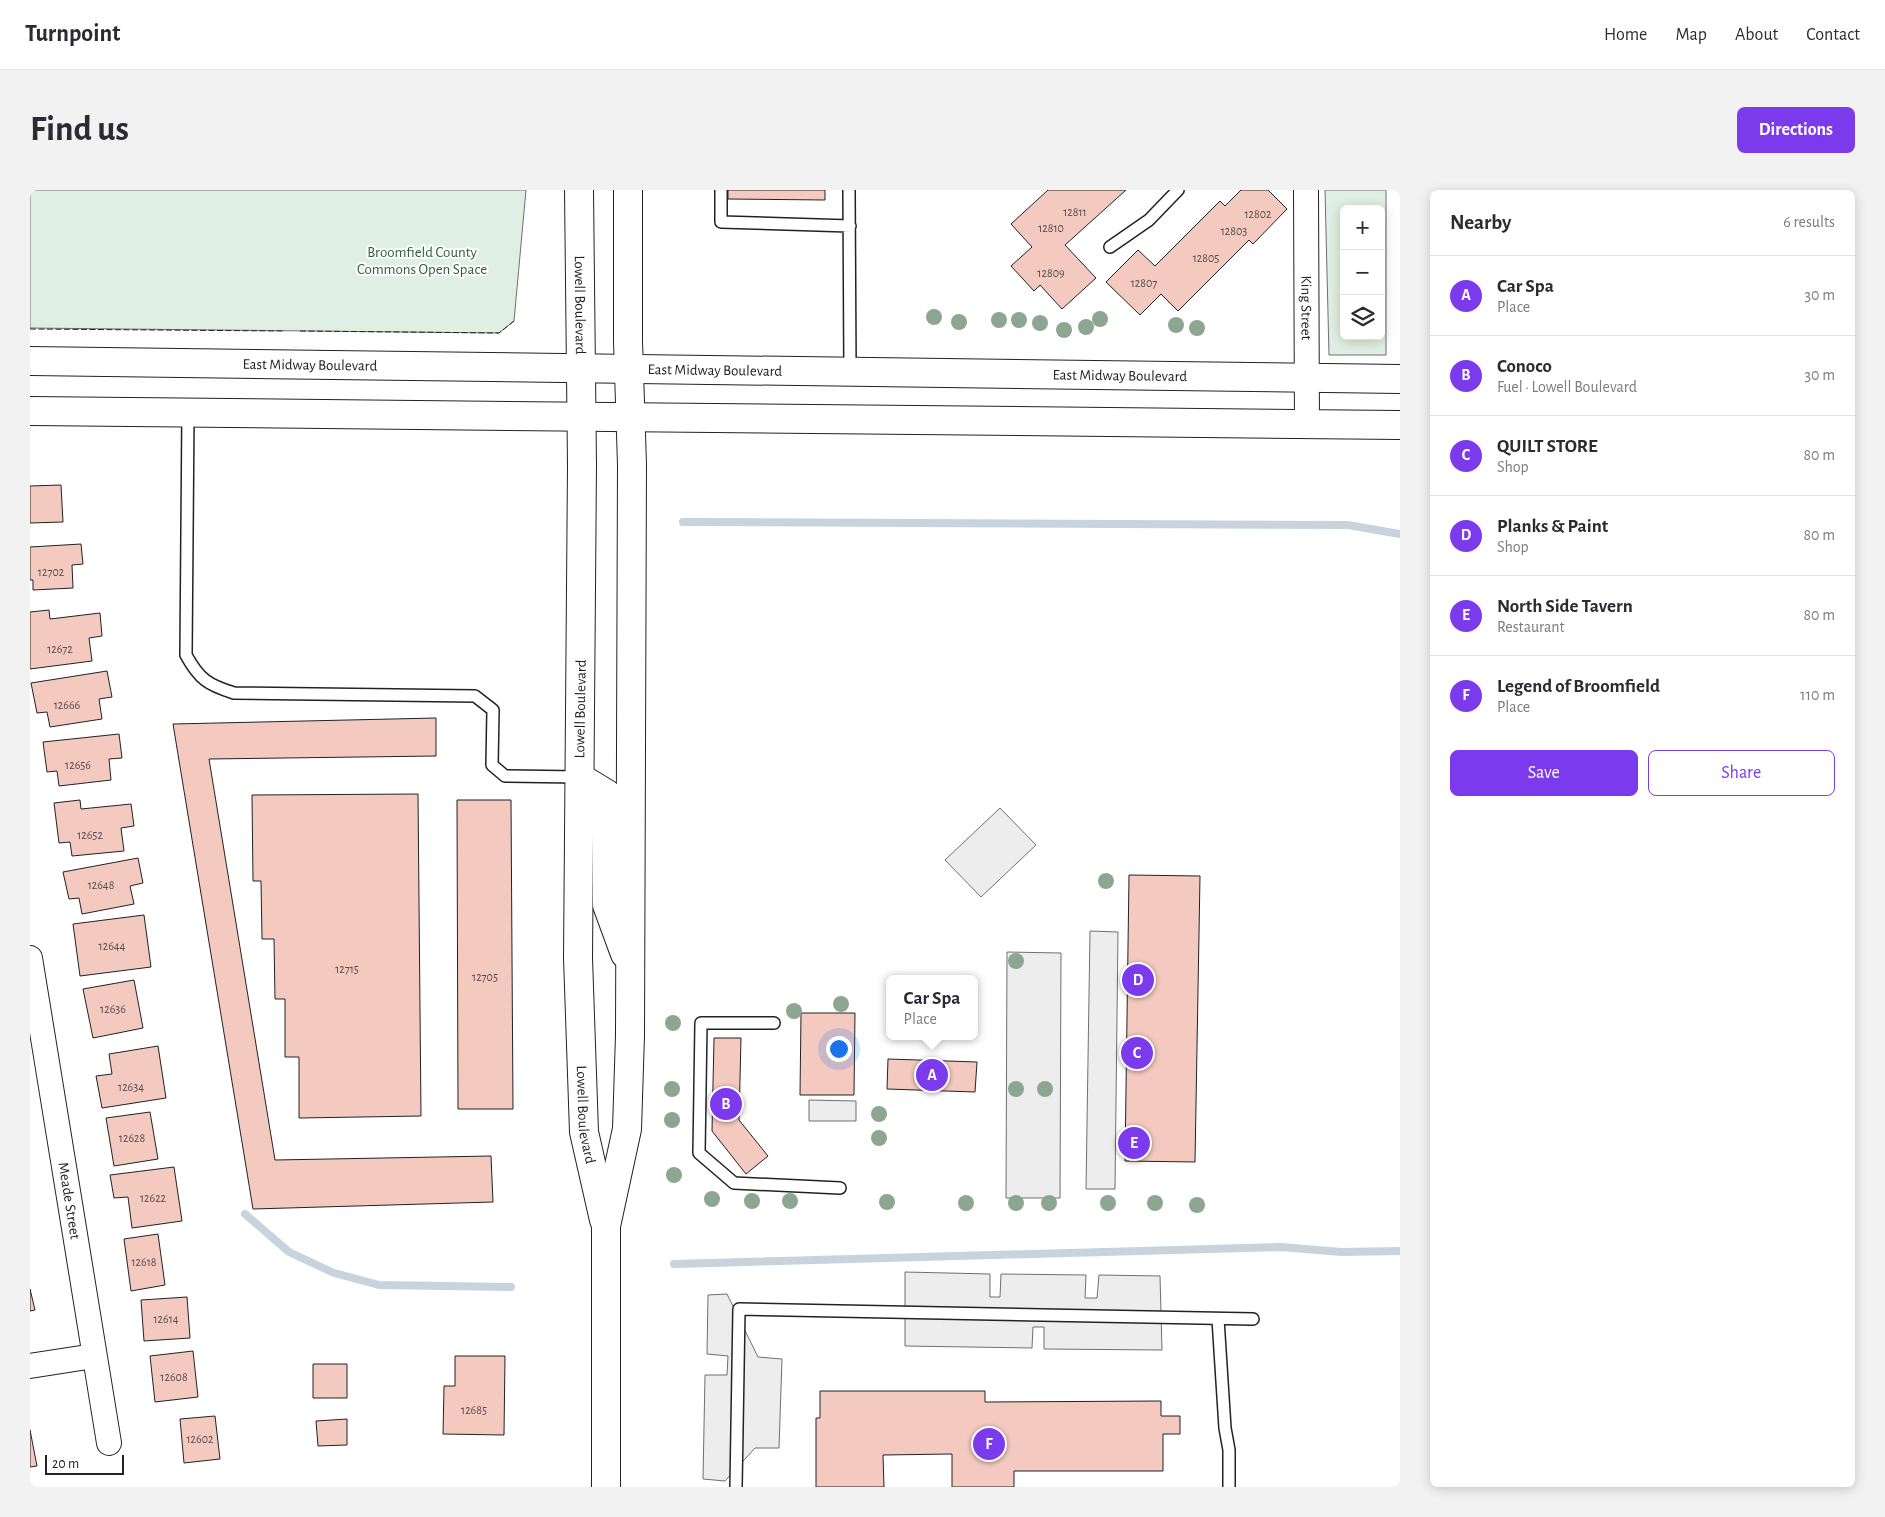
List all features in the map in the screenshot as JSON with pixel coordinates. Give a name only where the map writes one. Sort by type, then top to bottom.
[{"type":"main road","name":"Lowell Boulevard","points":[[579,190],[582,416],[578,958],[584,1132],[606,1226]]},
{"type":"main road","name":"Lowell Boulevard","points":[[606,1487],[606,1226],[627,1129],[630,970],[632,417],[628,190]]},
{"type":"main road","name":"East Midway Boulevard","points":[[30,361],[1400,379]]},
{"type":"main road","points":[[30,411],[1400,425]]},
{"type":"main road","points":[[579,777],[607,794],[606,905],[630,970]]},
{"type":"street","name":"King Street","points":[[1306,190],[1306,377],[1308,424]]},
{"type":"street","name":"Meade Street","points":[[30,958],[109,1443]]},
{"type":"street","points":[[30,1366],[94,1356]]},
{"type":"lane","points":[[721,190],[721,222],[850,226]]},
{"type":"lane","points":[[849,190],[850,371]]},
{"type":"lane","points":[[1110,247],[1149,220],[1178,190]]},
{"type":"lane","points":[[188,412],[186,654],[193,668],[211,685],[234,693],[475,696],[493,710],[492,765],[506,776],[579,777]]},
{"type":"lane","points":[[774,1023],[701,1023],[699,1153],[734,1183],[840,1188]]},
{"type":"lane","points":[[736,1487],[740,1309],[1253,1319]]},
{"type":"lane","points":[[1218,1319],[1225,1428],[1230,1450],[1228,1487]]},
{"type":"green space","name":"Broomfield County Commons Open Space","points":[[30,190],[526,190],[514,321],[499,333],[30,328]]},
{"type":"green space","points":[[1325,190],[1386,190],[1386,355],[1329,355]]},
{"type":"shaded area","points":[[1000,808],[1036,845],[981,897],[945,860]]},
{"type":"shaded area","points":[[1090,931],[1118,932],[1115,1189],[1086,1189]]},
{"type":"shaded area","points":[[1007,952],[1061,953],[1060,1198],[1006,1198]]},
{"type":"shaded area","points":[[809,1100],[856,1101],[856,1121],[809,1121]]},
{"type":"shaded area","points":[[905,1272],[990,1274],[990,1297],[1000,1297],[1001,1274],[1086,1275],[1085,1298],[1097,1298],[1099,1275],[1160,1276],[1162,1350],[1044,1349],[1044,1327],[1033,1327],[1032,1348],[905,1346]]},
{"type":"shaded area","points":[[727,1294],[758,1357],[782,1359],[779,1448],[755,1448],[725,1481],[703,1479],[705,1375],[727,1375],[728,1356],[707,1354],[708,1295]]},
{"type":"building","points":[[728,190],[825,190],[825,200],[728,199]]},
{"type":"building","points":[[1048,190],[1126,190],[1065,245],[1096,278],[1062,309],[1040,285],[1034,291],[1011,266],[1032,247],[1011,224]]},
{"type":"building","points":[[1241,190],[1268,190],[1287,209],[1253,244],[1249,240],[1178,311],[1161,294],[1140,315],[1106,282],[1138,250],[1155,266],[1220,201],[1225,206]]},
{"type":"building","points":[[61,485],[63,522],[30,523],[30,486]]},
{"type":"building","points":[[81,544],[83,564],[72,565],[73,588],[33,590],[33,580],[30,580],[30,547]]},
{"type":"building","points":[[49,610],[50,619],[100,613],[102,636],[89,638],[92,661],[30,669],[30,612]]},
{"type":"building","points":[[107,671],[112,697],[99,699],[102,719],[50,727],[47,712],[37,713],[31,683]]},
{"type":"building","points":[[436,718],[436,756],[209,759],[275,1160],[491,1156],[493,1202],[253,1209],[173,724]]},
{"type":"building","points":[[119,734],[122,758],[109,759],[111,780],[59,786],[57,771],[47,772],[43,742]]},
{"type":"building","points":[[418,794],[421,1116],[299,1118],[299,1057],[285,1057],[285,999],[275,999],[274,939],[262,939],[261,881],[253,881],[252,795]]},
{"type":"building","points":[[80,800],[81,809],[131,804],[134,826],[121,828],[124,851],[72,856],[70,842],[59,843],[54,803]]},
{"type":"building","points":[[457,800],[511,800],[513,1109],[458,1109]]},
{"type":"building","points":[[138,858],[143,883],[130,886],[134,904],[82,914],[79,898],[69,899],[63,872]]},
{"type":"building","points":[[1129,875],[1200,876],[1195,1162],[1125,1161]]},
{"type":"building","points":[[144,915],[151,967],[80,976],[73,924]]},
{"type":"building","points":[[134,980],[143,1028],[93,1038],[83,989]]},
{"type":"building","points":[[801,1013],[855,1013],[854,1095],[800,1095]]},
{"type":"building","points":[[714,1038],[741,1038],[739,1120],[768,1156],[746,1174],[712,1131]]},
{"type":"building","points":[[158,1046],[166,1098],[102,1108],[96,1076],[112,1074],[109,1054]]},
{"type":"building","points":[[888,1059],[977,1062],[975,1092],[887,1089]]},
{"type":"building","points":[[150,1112],[158,1159],[114,1166],[106,1118]]},
{"type":"building","points":[[174,1167],[182,1221],[132,1228],[128,1197],[114,1198],[110,1175]]},
{"type":"building","points":[[158,1234],[165,1285],[131,1291],[124,1239]]},
{"type":"building","points":[[30,1289],[35,1310],[30,1311]]},
{"type":"building","points":[[187,1297],[190,1338],[144,1341],[141,1300]]},
{"type":"building","points":[[193,1351],[198,1397],[155,1402],[150,1356]]},
{"type":"building","points":[[455,1356],[505,1356],[504,1435],[443,1434],[444,1386],[455,1386]]},
{"type":"building","points":[[313,1364],[347,1364],[347,1398],[313,1398]]},
{"type":"building","points":[[820,1391],[985,1391],[985,1402],[1161,1401],[1161,1416],[1180,1416],[1180,1434],[1163,1434],[1163,1471],[1014,1471],[1014,1487],[952,1487],[952,1454],[883,1455],[884,1487],[816,1487],[816,1418],[820,1418]]},
{"type":"building","points":[[215,1416],[220,1459],[184,1463],[180,1419]]},
{"type":"building","points":[[347,1419],[347,1445],[318,1446],[316,1421]]},
{"type":"building","points":[[30,1430],[37,1466],[30,1467]]},
{"type":"waterway","points":[[683,522],[1348,525],[1400,534]]},
{"type":"waterway","points":[[245,1214],[289,1252],[334,1273],[379,1285],[511,1287]]},
{"type":"waterway","points":[[674,1264],[1281,1247],[1341,1252],[1400,1251]]},
{"type":"fence","points":[[300,331],[499,333],[514,321]]},
{"type":"fence","points":[[30,329],[283,331]]},
{"type":"place","name":"Planks & Paint","points":[[1138,980]]},
{"type":"place","name":"QUILT STORE","points":[[1137,1053]]},
{"type":"place","name":"Car Spa","points":[[932,1075]]},
{"type":"place","name":"Conoco","points":[[726,1104]]},
{"type":"place","name":"North Side Tavern","points":[[1134,1143]]},
{"type":"place","name":"Legend of Broomfield","points":[[989,1444]]}]
